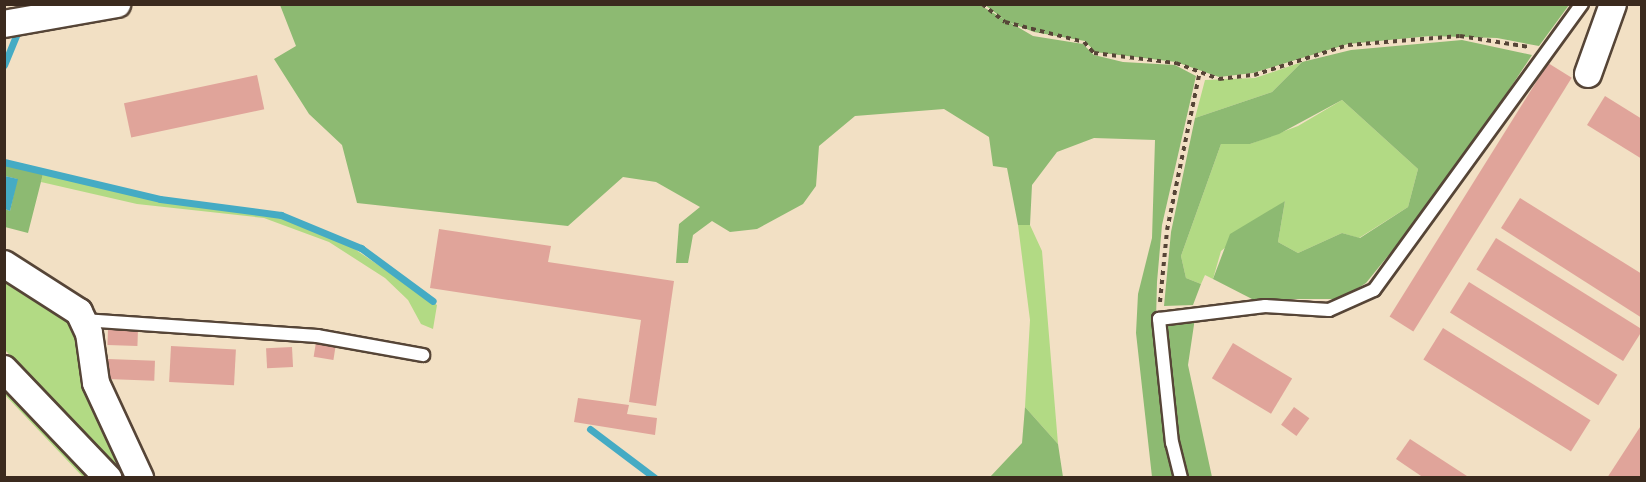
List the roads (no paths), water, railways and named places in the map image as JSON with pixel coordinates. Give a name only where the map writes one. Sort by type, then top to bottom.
[{"type":"street","points":[[17,23],[117,4]]},
{"type":"street","points":[[1588,74],[1613,4]]},
{"type":"street","points":[[4,264],[83,320],[96,382],[140,477]]},
{"type":"street","points":[[4,369],[108,477]]},
{"type":"lane","points":[[1181,477],[1172,443],[1159,319],[1265,306],[1329,310],[1374,290],[1430,219],[1582,4]]},
{"type":"lane","points":[[83,320],[317,336],[423,355]]},
{"type":"water","points":[[5,176],[18,179],[10,211],[5,209]]},
{"type":"waterway","points":[[4,65],[20,26]]},
{"type":"waterway","points":[[4,162],[160,199],[281,215],[361,248],[433,301]]},
{"type":"waterway","points":[[590,429],[655,478]]}]
